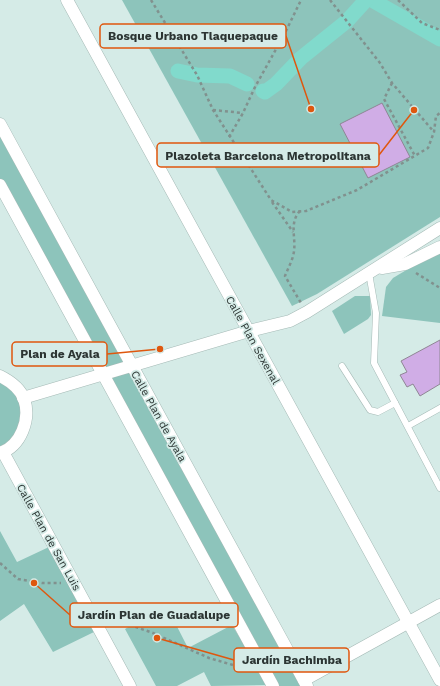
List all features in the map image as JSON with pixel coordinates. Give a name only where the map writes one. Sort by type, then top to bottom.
[{"type":"street","name":"Calle Plan Sexenal","points":[[67,0],[440,680]]},
{"type":"street","name":"Calle Plan de Ayala","points":[[0,124],[305,683]]},
{"type":"street","points":[[0,185],[273,686]]},
{"type":"street","points":[[23,398],[249,331],[290,321],[307,312],[440,228]]},
{"type":"street","points":[[373,271],[405,264],[440,247]]},
{"type":"street","points":[[0,376],[13,383],[23,398],[27,414],[24,429],[16,443],[2,453]]},
{"type":"street","name":"Calle Plan de San Luis","points":[[2,453],[130,686]]},
{"type":"street","points":[[305,683],[440,605]]},
{"type":"lane","points":[[373,271],[376,313],[374,363],[440,488]]},
{"type":"lane","points":[[342,366],[370,410],[378,412],[395,403]]},
{"type":"lane","points":[[408,426],[440,408]]},
{"type":"path","points":[[151,0],[197,76],[213,110],[229,137],[293,232]]},
{"type":"path","points":[[229,137],[243,114],[255,87],[285,34],[301,0]]},
{"type":"path","points":[[330,0],[380,63],[392,83],[434,132]]},
{"type":"path","points":[[398,0],[422,23],[440,30]]},
{"type":"path","points":[[392,83],[384,99],[415,156]]},
{"type":"path","points":[[213,110],[243,114]]},
{"type":"path","points":[[307,312],[285,276],[294,251],[293,232],[295,220],[299,212],[306,211],[357,190],[428,148],[434,132],[436,116],[440,113]]},
{"type":"path","points":[[271,200],[292,212],[306,211]]},
{"type":"path","points":[[0,563],[18,579],[42,583],[74,582]]},
{"type":"path","points":[[89,611],[153,633],[209,658],[267,674]]},
{"type":"green space","points":[[122,0],[440,0],[440,217],[317,294],[292,306]]},
{"type":"green space","points":[[0,124],[130,363],[103,374],[0,181]]},
{"type":"green space","points":[[440,250],[440,323],[382,316],[386,287],[393,278]]},
{"type":"green space","points":[[355,296],[370,296],[371,315],[368,319],[344,334],[332,311]]},
{"type":"green space","points":[[132,366],[307,686],[275,686],[109,376]]},
{"type":"green space","points":[[0,376],[23,398],[24,429],[0,453]]},
{"type":"green space","points":[[0,531],[17,562],[49,547],[94,632],[53,652],[24,604],[0,621]]},
{"type":"green space","points":[[166,605],[188,648],[232,625],[269,685],[211,686],[204,672],[177,686],[156,686],[125,629]]},
{"type":"building","points":[[382,103],[410,157],[368,178],[340,124]]},
{"type":"building","points":[[440,340],[440,384],[420,396],[413,384],[407,387],[400,375],[407,372],[401,361]]},
{"type":"waterway","points":[[263,91],[265,92],[276,84],[301,58],[347,21],[366,0]]},
{"type":"waterway","points":[[372,0],[440,39]]},
{"type":"waterway","points":[[178,71],[197,75],[230,76],[247,84]]},
{"type":"place","name":"Bosque Urbano Tlaquepaque","points":[[311,109]]},
{"type":"place","name":"Plazoleta Barcelona Metropolitana","points":[[414,110]]},
{"type":"place","name":"Plan de Ayala","points":[[160,349]]},
{"type":"place","name":"Jardín Plan de Guadalupe","points":[[34,583]]},
{"type":"place","name":"Jardín Bachimba","points":[[157,638]]}]
